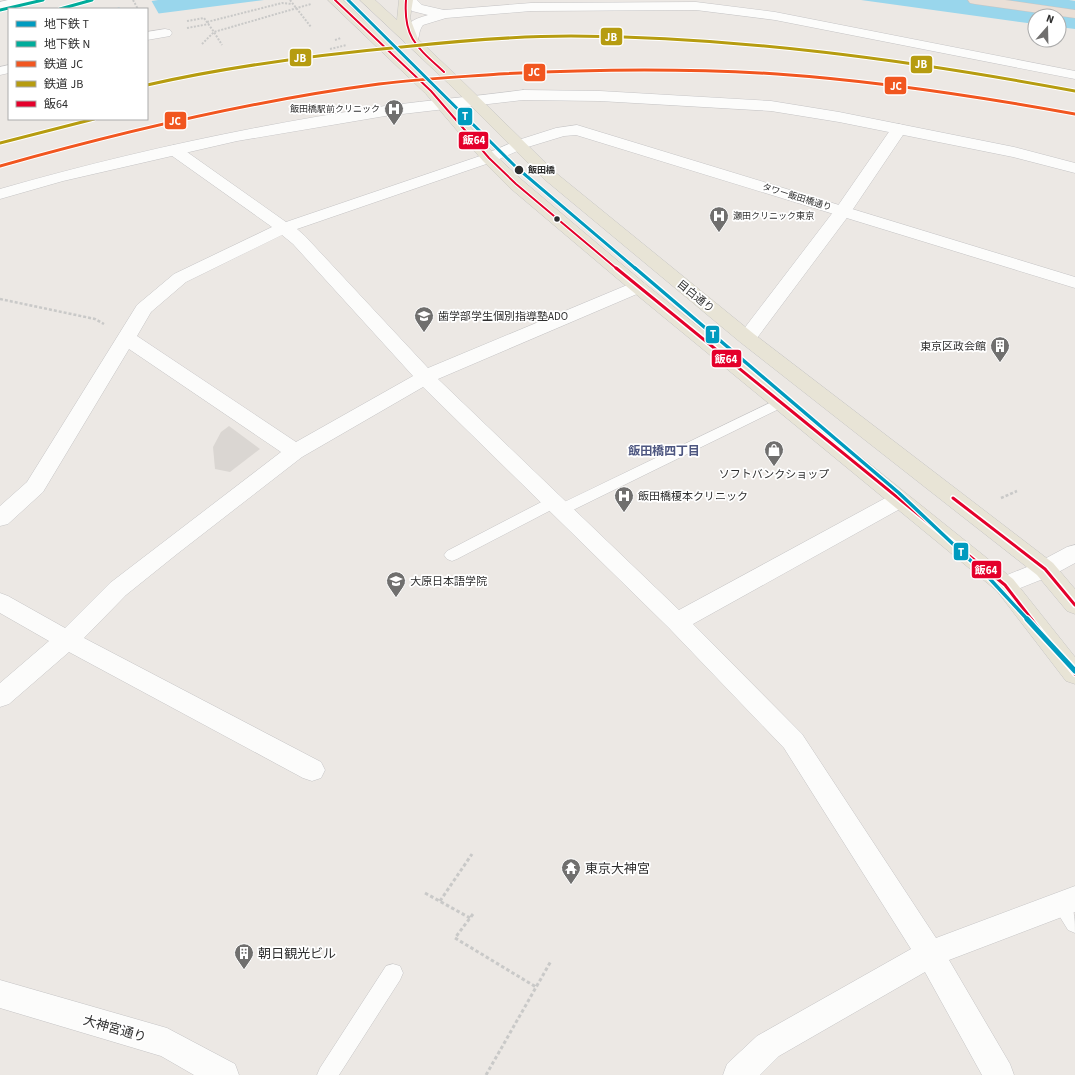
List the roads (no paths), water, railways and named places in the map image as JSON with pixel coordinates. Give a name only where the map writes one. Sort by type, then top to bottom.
[{"type":"highway","points":[[976,0],[1075,14]]},
{"type":"highway","points":[[1057,0],[1075,2]]},
{"type":"main road","points":[[336,0],[431,91],[489,158],[516,184],[638,287],[1005,585],[1075,674]]},
{"type":"main road","name":"目白通り","points":[[367,0],[550,176],[747,338],[1044,569],[1075,605]]},
{"type":"main road","points":[[406,0],[403,18],[411,41]]},
{"type":"street","points":[[0,6],[27,0]]},
{"type":"street","points":[[410,0],[417,8],[445,14]]},
{"type":"street","points":[[411,41],[412,31],[418,22],[445,14],[531,7],[696,6],[775,16],[1075,76]]},
{"type":"street","points":[[148,36],[165,33]]},
{"type":"street","points":[[0,194],[59,177],[174,150],[302,124],[442,103],[522,95],[600,96],[771,106],[839,117],[1014,152],[1075,168]]},
{"type":"street","points":[[747,338],[843,211],[899,129]]},
{"type":"street","name":"タワー飯田橋通り","points":[[0,518],[35,487],[144,310],[180,278],[284,228],[489,158],[518,145],[562,130],[577,130],[1075,282]]},
{"type":"street","points":[[174,150],[299,240],[425,377],[676,622],[793,741],[930,954],[1000,1075]]},
{"type":"street","points":[[0,697],[66,640],[118,589],[169,548],[295,452],[425,377],[638,287]]},
{"type":"street","points":[[126,338],[295,452]]},
{"type":"street","points":[[676,622],[899,500]]},
{"type":"street","points":[[1005,585],[1044,569],[1075,553]]},
{"type":"street","points":[[0,602],[66,640],[312,770]]},
{"type":"street","points":[[738,1075],[768,1046],[930,954],[1070,909]]},
{"type":"street","name":"大神宮通り","points":[[0,994],[167,1043],[224,1075]]},
{"type":"lane","points":[[452,555],[780,403]]},
{"type":"lane","points":[[327,1075],[394,974]]},
{"type":"water","points":[[158,0],[264,0],[148,15],[148,8],[117,8]]},
{"type":"water","points":[[861,0],[1075,1],[1075,29],[1067,28],[1067,8],[1027,8],[1027,23]]},
{"type":"metro line","name":"N","points":[[9,8],[43,0]]},
{"type":"metro line","name":"N","points":[[64,8],[92,0]]},
{"type":"metro line","name":"T","points":[[348,0],[516,167],[899,493],[990,579],[1075,671]]},
{"type":"metro line","name":"N","points":[[0,10],[8,8]]},
{"type":"rail line","name":"JB","points":[[148,85],[207,72],[327,54],[480,40],[571,36],[635,37],[761,45],[950,69],[1075,91]]},
{"type":"rail line","name":"JC","points":[[0,166],[93,140],[188,118],[331,91],[391,83],[471,76],[586,70],[700,70],[814,77],[926,90],[1075,114]]},
{"type":"rail line","name":"JB","points":[[0,143],[90,120]]},
{"type":"place","name":"飯田橋駅前クリニック","points":[[394,126]]},
{"type":"place","name":"飯田橋","points":[[519,170]]},
{"type":"place","name":"瀬田クリニック東京","points":[[719,233]]},
{"type":"place","name":"歯学部学生個別指導塾ADO","points":[[424,333]]},
{"type":"place","name":"東京区政会館","points":[[1000,363]]},
{"type":"place","name":"ソフトバンクショップ","points":[[774,467]]},
{"type":"place","name":"飯田橋榎本クリニック","points":[[624,513]]},
{"type":"place","name":"大原日本語学院","points":[[396,598]]},
{"type":"place","name":"東京大神宮","points":[[571,885]]},
{"type":"place","name":"朝日観光ビル","points":[[244,970]]},
{"type":"district","name":"飯田橋四丁目","points":[[664,451]]}]
